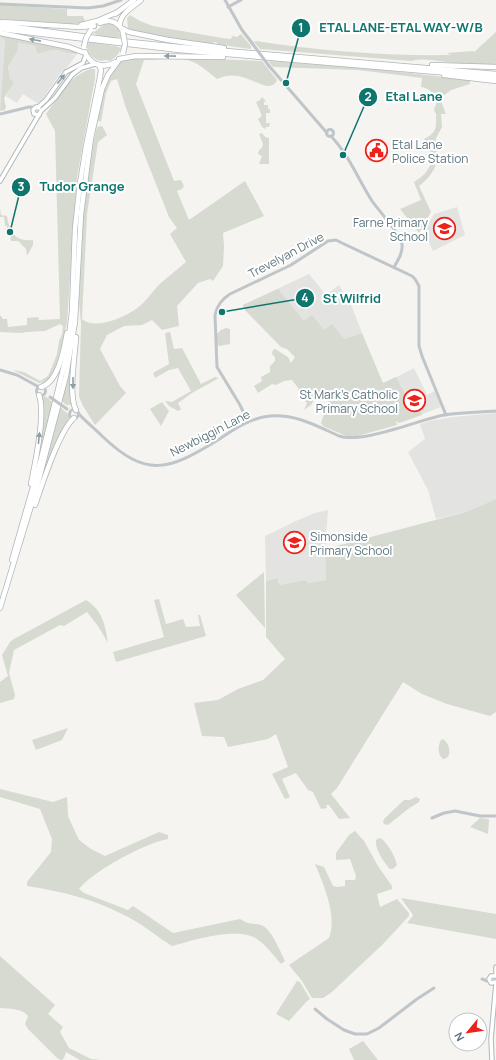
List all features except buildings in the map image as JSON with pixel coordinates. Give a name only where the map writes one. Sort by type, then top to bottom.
[{"type":"highway","points":[[22,533],[62,378],[70,328],[80,183],[101,70],[90,60],[84,47],[86,38],[93,28],[134,0]]},
{"type":"highway","points":[[0,608],[44,461],[66,376],[74,329],[81,207],[91,138],[102,89],[108,75],[123,53],[125,44],[120,27],[121,18],[141,0]]},
{"type":"highway","points":[[128,11],[123,19],[123,25],[125,28],[135,33]]},
{"type":"highway","points":[[72,26],[97,21],[118,12]]},
{"type":"highway","points":[[102,22],[111,21],[126,31],[135,33],[251,55]]},
{"type":"highway","points":[[0,23],[111,40],[251,55]]},
{"type":"highway","points":[[0,23],[93,28]]},
{"type":"highway","points":[[0,28],[111,43],[496,74]]},
{"type":"highway","points":[[0,33],[70,47],[86,54]]},
{"type":"highway","points":[[97,65],[112,64],[119,59],[136,56],[236,58],[251,55]]},
{"type":"highway","points":[[404,67],[496,67]]},
{"type":"highway","points":[[404,67],[496,77]]},
{"type":"highway","points":[[404,67],[436,74],[496,81]]},
{"type":"highway","points":[[76,411],[73,402],[73,382],[78,304],[77,288]]},
{"type":"highway","points":[[42,388],[51,381],[58,365],[66,335],[73,294]]},
{"type":"highway","points":[[22,533],[38,451],[41,408],[39,394]]},
{"type":"highway","points":[[0,598],[22,533],[54,454],[69,424],[76,418]]},
{"type":"main road","points":[[31,127],[34,120],[33,110],[46,100],[66,72],[83,63],[86,54]]},
{"type":"main road","points":[[0,181],[41,111],[55,98],[72,75],[81,68],[97,65]]},
{"type":"main road","points":[[37,107],[41,111]]},
{"type":"main road","points":[[33,113],[39,115]]},
{"type":"main road","points":[[490,976],[496,976],[496,968]]},
{"type":"main road","points":[[494,990],[490,982],[490,976],[496,968]]},
{"type":"main road","points":[[490,982],[496,983],[494,990],[491,1039],[492,1060]]},
{"type":"street","points":[[0,4],[88,8],[103,6],[121,0]]},
{"type":"street","points":[[225,0],[252,43],[318,122],[328,131],[328,135],[332,135],[354,167],[371,199],[400,241],[402,250],[394,268]]},
{"type":"street","points":[[228,7],[241,0]]},
{"type":"street","points":[[0,114],[25,108],[37,107]]},
{"type":"street","points":[[25,108],[33,113]]},
{"type":"street","points":[[328,131],[332,130],[332,135]]},
{"type":"street","name":"Trevelyan Drive","points":[[248,422],[215,362],[216,309],[222,300],[230,294],[292,265],[324,243],[332,240],[342,243],[415,278],[419,286],[419,346],[446,414]]},
{"type":"street","points":[[0,370],[17,375],[42,388],[50,397],[67,409],[76,411]]},
{"type":"street","points":[[32,384],[39,394],[50,397]]},
{"type":"street","points":[[39,394],[44,393],[42,388]]},
{"type":"street","points":[[39,394],[42,388]]},
{"type":"street","points":[[67,409],[71,417],[84,418]]},
{"type":"street","points":[[70,414],[70,411],[76,411]]},
{"type":"street","points":[[76,411],[76,418]]},
{"type":"street","name":"Newbiggin Lane","points":[[76,411],[126,456],[138,462],[158,465],[171,464],[185,458],[248,422],[268,417],[281,416],[294,418],[308,422],[345,438],[353,439],[370,436],[446,414],[496,411]]},
{"type":"street","points":[[432,818],[444,813],[455,811],[477,816],[496,816]]},
{"type":"street","points":[[490,976],[482,979],[490,982]]},
{"type":"street","points":[[315,1009],[327,1019],[348,1032],[355,1034],[367,1034],[379,1028],[416,999],[434,988]]},
{"type":"shaded area","points":[[0,5],[67,9],[67,16],[83,16],[85,21],[84,23],[72,24],[0,19]]},
{"type":"shaded area","points":[[130,15],[153,26],[222,38],[231,39],[232,36],[237,37],[241,34],[251,46],[251,49],[218,45],[216,42],[207,44],[171,39],[134,31],[128,28],[127,18]]},
{"type":"shaded area","points":[[106,23],[112,24],[116,27],[121,37],[115,38],[99,36],[93,33]]},
{"type":"shaded area","points":[[496,32],[496,64],[428,60],[411,61],[260,49],[254,42],[353,52],[401,55],[451,55],[447,53],[474,52]]},
{"type":"shaded area","points":[[0,34],[77,50],[77,54],[57,50],[37,54],[35,46],[18,43],[18,50],[8,67],[10,79],[14,82],[4,98],[6,107],[5,110],[0,111],[5,39],[0,37]]},
{"type":"shaded area","points":[[0,37],[5,38],[0,110]]},
{"type":"shaded area","points":[[89,42],[121,48],[112,60],[101,61],[94,58],[89,53],[87,48]]},
{"type":"shaded area","points":[[17,43],[35,46],[37,54],[57,50],[65,51],[73,55],[77,54],[60,74],[42,100],[37,103],[23,94],[17,103],[6,96],[13,82],[10,79],[8,67],[18,50]]},
{"type":"shaded area","points":[[133,57],[262,61],[277,80],[273,85],[266,86],[242,77],[230,75],[217,79],[192,61],[172,59],[144,60],[136,84],[174,181],[181,180],[184,186],[182,189],[177,191],[189,220],[245,181],[264,216],[223,233],[223,266],[213,281],[210,279],[198,283],[177,306],[179,326],[162,330],[152,320],[142,325],[124,326],[107,335],[100,349],[120,386],[126,393],[95,425],[83,406],[79,396],[81,324],[79,301],[82,228],[90,156],[97,127],[102,126],[107,135],[98,142],[87,214],[82,319],[88,322],[104,323],[129,314],[141,305],[159,285],[186,262],[170,234],[177,228],[169,217],[126,108],[117,79],[111,81],[106,93],[101,122],[97,120],[107,84],[116,67],[122,61]]},
{"type":"shaded area","points":[[269,62],[384,70],[470,80],[470,84],[451,90],[443,96],[441,101],[446,114],[441,114],[442,127],[436,138],[437,162],[431,160],[430,149],[424,139],[432,134],[435,129],[436,113],[434,109],[436,105],[436,98],[428,89],[421,87],[422,78],[358,70],[273,67]]},
{"type":"shaded area","points":[[91,69],[95,69],[95,78],[77,177],[67,322],[55,369],[48,381],[39,383],[13,370],[24,372],[40,381],[48,376],[57,354],[63,326],[60,324],[45,331],[22,333],[0,332],[0,315],[3,319],[7,319],[8,327],[27,325],[27,318],[38,317],[39,320],[60,319],[55,131],[46,114],[60,94],[77,76]]},
{"type":"shaded area","points":[[262,97],[266,101],[264,102],[264,105],[268,105],[268,109],[270,109],[270,113],[266,113],[266,123],[270,123],[269,127],[266,127],[265,129],[262,127],[258,119],[262,116],[256,102]]},
{"type":"shaded area","points":[[262,133],[265,137],[269,138],[269,164],[259,164],[262,156],[258,154],[263,144],[259,134]]},
{"type":"shaded area","points":[[431,163],[436,165],[429,177],[419,186],[431,212],[419,233],[400,209],[421,200],[414,182],[424,174]]},
{"type":"shaded area","name":"Farne Primary School","points":[[457,207],[465,235],[433,251],[427,239],[421,235],[434,214]]},
{"type":"shaded area","points":[[0,209],[1,215],[7,216],[11,231],[17,237],[33,240],[33,245],[27,256],[26,249],[18,241],[11,241],[7,226],[5,226],[4,217],[0,217]]},
{"type":"shaded area","points":[[309,274],[326,295],[339,285],[352,307],[362,333],[295,357],[287,349],[281,347],[245,310],[243,305]]},
{"type":"shaded area","points":[[278,289],[304,321],[312,315],[324,330],[332,324],[344,339],[362,333],[383,383],[396,377],[410,404],[417,402],[422,415],[399,423],[396,421],[397,425],[354,437],[346,436],[323,426],[321,423],[326,408],[332,406],[325,398],[315,394],[312,404],[304,410],[307,403],[300,395],[299,389],[292,380],[284,381],[276,385],[272,384],[258,393],[254,386],[262,381],[261,377],[270,372],[270,366],[275,361],[275,357],[272,354],[273,350],[275,349],[288,357],[291,363],[295,357],[287,349],[281,347],[245,310],[243,305]]},
{"type":"shaded area","points":[[226,328],[230,329],[230,344],[219,346],[217,344],[217,334]]},
{"type":"shaded area","points":[[170,332],[174,349],[182,348],[201,384],[215,377],[219,378],[192,393],[178,403],[181,409],[178,411],[169,406],[165,401],[172,402],[191,391],[178,368],[169,370],[155,378],[153,373],[169,364],[165,333]]},
{"type":"shaded area","points":[[73,347],[72,405],[66,405],[62,401]]},
{"type":"shaded area","name":"St Mark's Catholic Primary School","points":[[414,368],[427,395],[435,391],[441,407],[399,423],[383,384]]},
{"type":"shaded area","points":[[44,396],[53,402],[34,475],[41,397]]},
{"type":"shaded area","points":[[162,402],[169,411],[161,426],[150,409]]},
{"type":"shaded area","points":[[60,407],[71,419],[39,488]]},
{"type":"shaded area","points":[[496,413],[496,499],[466,512],[436,519],[428,490],[408,452],[425,439],[420,424],[453,417]]},
{"type":"shaded area","points":[[496,499],[496,712],[490,716],[447,704],[422,694],[403,682],[337,788],[331,794],[350,818],[339,819],[329,805],[326,805],[327,808],[321,809],[313,792],[308,790],[296,773],[282,779],[290,797],[285,799],[272,774],[288,767],[276,734],[268,739],[228,747],[224,737],[202,736],[194,703],[218,700],[238,689],[263,680],[285,659],[266,637],[266,581],[278,578],[279,585],[306,580],[308,583],[326,580],[325,549],[466,512]]},
{"type":"shaded area","name":"Simonside Primary School","points":[[328,510],[325,549],[326,580],[308,583],[306,580],[279,585],[278,578],[266,581],[265,536],[315,513]]},
{"type":"shaded area","points":[[264,573],[265,628],[236,595]]},
{"type":"shaded area","points":[[159,599],[166,624],[183,619],[186,627],[200,626],[198,615],[200,615],[206,636],[116,662],[113,652],[164,637],[154,600]]},
{"type":"shaded area","points":[[86,600],[92,604],[100,614],[108,643],[98,626],[87,612],[64,626],[60,625],[14,650],[9,673],[15,695],[14,699],[0,703],[0,682],[8,676],[2,655],[10,642]]},
{"type":"shaded area","points":[[68,728],[62,740],[36,750],[32,740]]},
{"type":"shaded area","points":[[443,739],[449,747],[449,754],[443,759],[440,755],[439,747],[441,740]]},
{"type":"shaded area","points":[[0,789],[53,802],[67,797],[68,816],[79,840],[91,849],[105,856],[159,832],[168,835],[168,839],[146,846],[107,866],[79,889],[84,893],[128,910],[133,906],[173,933],[240,919],[249,923],[261,925],[265,927],[272,935],[285,961],[281,964],[267,947],[249,935],[215,935],[172,946],[129,917],[100,904],[52,890],[27,886],[27,882],[51,852],[52,839],[40,809],[0,797]]},
{"type":"shaded area","points":[[416,797],[420,799],[419,802],[388,825],[384,824],[384,819],[404,800],[410,800]]},
{"type":"shaded area","points":[[480,818],[489,820],[488,834],[470,827]]},
{"type":"shaded area","points":[[355,831],[364,841],[378,866],[392,886],[392,889],[377,894],[380,907],[397,899],[409,913],[409,916],[383,944],[332,992],[323,998],[312,998],[302,981],[289,965],[329,938],[332,920],[331,910],[315,864],[324,867],[333,886],[345,886],[345,880],[355,880],[356,876],[350,859],[336,860],[336,853],[349,835]]},
{"type":"shaded area","points":[[379,838],[387,844],[391,850],[397,865],[393,869],[388,867],[381,857],[376,843],[376,840]]},
{"type":"shaded area","points":[[401,898],[496,914],[496,939],[407,923],[413,915]]},
{"type":"shaded area","points":[[0,956],[55,1005],[48,1014],[63,1027],[60,1032],[69,1048],[91,1059],[101,1060],[80,1060],[66,1052],[62,1060],[58,1059],[28,1029],[25,1024],[28,1016],[25,1013],[16,1009],[0,1008]]},
{"type":"shaded area","points":[[297,981],[300,982],[310,999],[289,1021],[276,1014]]},
{"type":"shaded area","points":[[363,1041],[378,1060],[354,1060],[349,1049]]},
{"type":"place","name":"ETAL LANE-ETAL WAY-W/B","points":[[286,83]]},
{"type":"place","name":"Etal Lane Police Station","points":[[377,151]]},
{"type":"place","name":"Etal Lane","points":[[343,155]]},
{"type":"place","name":"Farne Primary School","points":[[444,229]]},
{"type":"place","name":"Tudor Grange","points":[[10,232]]},
{"type":"place","name":"St Wilfrid","points":[[222,312]]},
{"type":"place","name":"St Mark's Catholic Primary School","points":[[414,401]]},
{"type":"place","name":"Simonside Primary School","points":[[295,543]]}]
